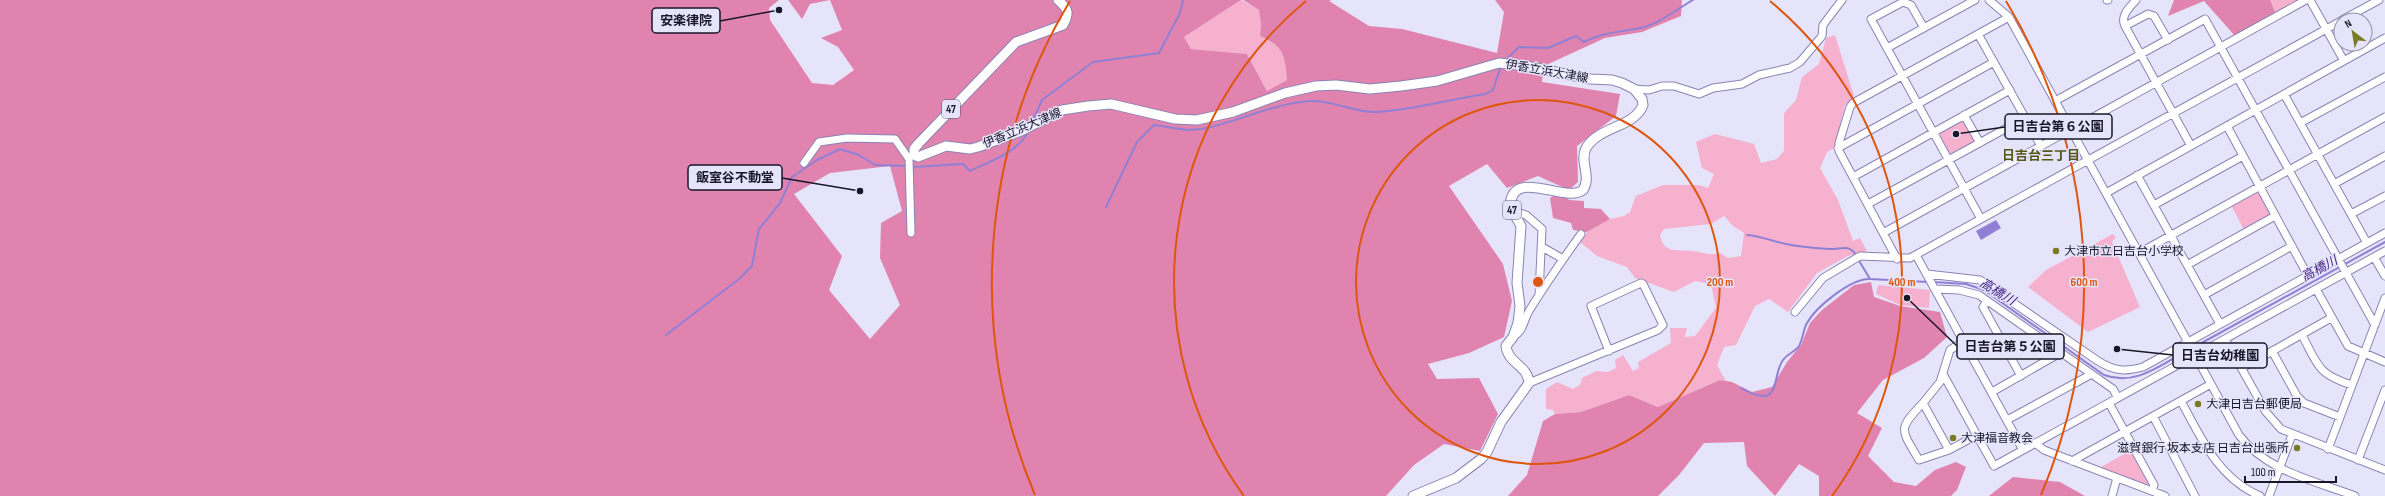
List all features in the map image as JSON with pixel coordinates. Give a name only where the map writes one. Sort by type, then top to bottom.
[{"type":"main road","name":"47","points":[[910,162],[914,148],[919,142],[1016,42],[1063,26],[1068,16],[1067,9],[1058,0]]},
{"type":"main road","name":"伊香立浜大津線","points":[[910,162],[918,157],[946,146],[970,149],[978,147],[1035,124],[1062,110],[1111,104],[1175,119],[1197,120],[1233,112],[1285,93],[1316,86],[1336,85],[1370,89],[1401,86],[1437,81],[1504,64],[1590,79],[1612,80],[1634,89]]},
{"type":"main road","name":"47","points":[[1529,384],[1529,376],[1525,369],[1512,360],[1506,346],[1513,337],[1518,323],[1520,306],[1517,283],[1521,236],[1520,226],[1510,201],[1516,191],[1529,186],[1547,190],[1554,189],[1573,195],[1583,190],[1587,178],[1584,159],[1586,148],[1607,130],[1624,123],[1640,110],[1642,99],[1634,89]]},
{"type":"main road","points":[[1413,496],[1456,478],[1481,459],[1488,452],[1501,422],[1529,384]]},
{"type":"street","points":[[1634,89],[1649,90],[1674,86],[1699,94],[1713,88],[1742,84],[1759,75],[1790,68],[1800,62],[1822,36],[1823,25],[1842,0]]},
{"type":"street","points":[[1887,48],[1975,0]]},
{"type":"street","points":[[1990,0],[2009,17],[2211,384],[2246,444],[2265,460],[2355,496]]},
{"type":"street","points":[[2136,0],[2124,14],[2123,22],[2191,146]]},
{"type":"street","points":[[1883,233],[2306,0]]},
{"type":"street","points":[[2310,0],[2344,61]]},
{"type":"street","points":[[2357,12],[2379,0]]},
{"type":"street","points":[[1924,28],[1911,5],[1903,2],[1871,19],[1981,219]]},
{"type":"street","points":[[2125,26],[2148,14],[2154,16],[2168,40]]},
{"type":"street","points":[[1897,259],[1838,148],[1850,107],[1853,103],[2009,17]]},
{"type":"street","points":[[2055,101],[2205,19],[2375,325]]},
{"type":"street","points":[[1796,312],[1823,278],[1856,258],[1910,258],[2333,25]]},
{"type":"street","points":[[1978,34],[2041,146]]},
{"type":"street","points":[[2106,193],[2385,39]]},
{"type":"street","points":[[1838,148],[1994,62]]},
{"type":"street","points":[[2300,123],[2385,77]]},
{"type":"street","points":[[1853,177],[2010,90]]},
{"type":"street","points":[[2284,94],[2367,243]]},
{"type":"street","points":[[1964,115],[1980,143]]},
{"type":"street","points":[[2139,253],[2385,117]]},
{"type":"street","points":[[1868,204],[2025,118]]},
{"type":"street","points":[[2226,126],[2308,276]]},
{"type":"street","points":[[804,163],[818,142],[847,138],[895,139],[910,162],[911,233]]},
{"type":"street","points":[[2154,205],[2243,156]]},
{"type":"street","points":[[2334,184],[2385,156]]},
{"type":"street","points":[[2137,175],[2220,324]]},
{"type":"street","points":[[2351,214],[2385,196]]},
{"type":"street","points":[[1513,211],[1526,215],[1542,229],[1539,295]]},
{"type":"street","points":[[2187,265],[2275,216]]},
{"type":"street","points":[[1513,337],[1519,334],[1523,327],[1525,318],[1539,295],[1581,234]]},
{"type":"street","points":[[1943,374],[1994,466],[2316,289],[2367,243],[2385,234]]},
{"type":"street","points":[[2204,294],[2292,246]]},
{"type":"street","points":[[1542,247],[1563,259]]},
{"type":"street","points":[[1929,277],[1980,280],[2098,361],[2117,370],[2126,371],[2143,367],[2308,276],[2374,257],[2385,251]]},
{"type":"street","points":[[1916,255],[2024,450]]},
{"type":"street","points":[[2374,257],[2385,276]]},
{"type":"street","points":[[1529,384],[1609,351],[1658,330],[1663,325],[1643,284],[1641,283],[1591,306],[1609,351]]},
{"type":"street","points":[[1935,287],[1970,292],[1979,295],[2113,389],[2118,398]]},
{"type":"street","points":[[2316,289],[2348,346],[2385,362]]},
{"type":"street","points":[[2328,449],[2385,298]]},
{"type":"street","points":[[1987,301],[1983,307],[2021,376]]},
{"type":"street","points":[[2242,368],[2331,318]]},
{"type":"street","points":[[2302,335],[2319,368],[2325,374],[2352,385]]},
{"type":"street","points":[[2225,339],[2273,422],[2292,435],[2385,470]]},
{"type":"street","points":[[1964,341],[1950,350],[1943,374],[1936,388],[1905,422],[1905,436],[1919,460],[1949,450],[1977,435]]},
{"type":"street","points":[[2272,351],[2297,396],[2310,406],[2340,417]]},
{"type":"street","points":[[1992,392],[2060,352]]},
{"type":"street","points":[[2007,420],[2090,374]]},
{"type":"street","points":[[2072,461],[2211,384]]},
{"type":"street","points":[[2358,460],[2385,390]]},
{"type":"street","points":[[2181,401],[2219,466],[2238,484],[2260,496]]},
{"type":"street","points":[[1923,403],[1949,450]]},
{"type":"street","points":[[2109,403],[2154,485],[2152,491]]},
{"type":"street","points":[[2153,416],[2195,496]]},
{"type":"street","points":[[2269,496],[2292,435]]},
{"type":"street","points":[[2035,443],[2044,450],[2166,496]]},
{"type":"street","points":[[2112,496],[2118,478]]},
{"type":"shaded area","points":[[0,0],[779,0],[769,8],[770,20],[812,83],[833,85],[854,70],[838,47],[821,38],[842,30],[830,0],[1241,0],[1184,37],[1191,49],[1247,54],[1267,91],[1287,80],[1284,58],[1279,48],[1260,36],[1261,24],[1259,10],[1243,0],[1332,0],[1329,1],[1369,26],[1402,29],[1497,53],[1504,12],[1495,0],[1682,0],[1681,16],[1642,32],[1605,38],[1544,66],[1542,82],[1620,94],[1616,116],[1577,146],[1578,182],[1569,190],[1538,176],[1507,188],[1487,164],[1449,186],[1503,264],[1512,301],[1504,337],[1469,353],[1428,364],[1437,379],[1479,378],[1498,414],[1480,451],[1444,444],[1414,465],[1386,496],[0,496]],"holes":[[[890,166],[902,211],[881,223],[880,258],[900,305],[870,339],[829,290],[842,256],[794,194],[830,173]]]},
{"type":"shaded area","points":[[788,0],[830,0],[810,4],[802,19]]},
{"type":"shaded area","points":[[1241,0],[1259,10],[1261,24],[1260,36],[1279,48],[1284,58],[1287,80],[1267,91],[1247,54],[1191,49],[1184,37]]},
{"type":"shaded area","points":[[2174,0],[2270,0],[2275,12],[2235,36],[2204,1],[2168,16]]},
{"type":"shaded area","points":[[2265,0],[2300,0],[2273,15]]},
{"type":"shaded area","points":[[1835,35],[1854,96],[1845,105],[1834,148],[1827,152],[1820,168],[1838,200],[1853,241],[1860,238],[1867,251],[1848,256],[1817,273],[1788,312],[1769,299],[1755,306],[1736,345],[1724,347],[1717,365],[1726,381],[1720,380],[1658,407],[1629,395],[1581,412],[1555,414],[1553,410],[1546,409],[1546,389],[1557,382],[1573,389],[1580,385],[1582,378],[1596,371],[1608,372],[1616,368],[1615,360],[1623,355],[1633,371],[1639,368],[1638,362],[1671,343],[1670,328],[1687,328],[1685,337],[1695,336],[1716,308],[1711,284],[1695,281],[1674,292],[1635,278],[1627,267],[1597,256],[1580,242],[1587,232],[1610,219],[1624,216],[1630,212],[1636,196],[1663,185],[1699,185],[1708,188],[1714,174],[1702,168],[1696,142],[1715,134],[1754,144],[1761,163],[1777,159],[1784,151],[1784,113],[1796,100],[1802,77],[1819,64],[1826,38]],"holes":[[[1724,216],[1733,226],[1744,233],[1741,256],[1728,258],[1720,253],[1709,254],[1672,250],[1665,246],[1660,235],[1664,229],[1711,224]]]},
{"type":"shaded area","points":[[1965,118],[1977,141],[1953,155],[1948,153],[1939,137],[1940,132]]},
{"type":"shaded area","points":[[2254,192],[2260,193],[2270,212],[2269,217],[2244,230],[2231,205]]},
{"type":"shaded area","points":[[1559,193],[1566,196],[1569,200],[1584,201],[1584,208],[1601,209],[1610,219],[1587,232],[1573,230],[1571,223],[1553,218],[1550,198]]},
{"type":"shaded area","points":[[1996,220],[2001,228],[1981,240],[1976,231]]},
{"type":"shaded area","points":[[2113,234],[2116,237],[2112,242],[2140,307],[2088,332],[2028,287],[2046,270]]},
{"type":"shaded area","points":[[1871,282],[1874,297],[1900,306],[1940,312],[1947,337],[1924,358],[1883,380],[1857,413],[1882,428],[1868,456],[1894,482],[1916,486],[1935,470],[1956,462],[1966,467],[1957,490],[1951,496],[1819,496],[1819,476],[1799,464],[1775,496],[1747,466],[1744,442],[1704,443],[1679,475],[1658,496],[1508,496],[1527,475],[1543,421],[1555,414],[1581,412],[1629,395],[1658,407],[1720,380],[1732,382],[1752,392],[1772,387],[1787,362],[1801,345],[1810,323],[1822,310],[1854,285]]},
{"type":"shaded area","points":[[1878,285],[1930,290],[1929,308],[1900,305],[1876,294]]},
{"type":"shaded area","points":[[2131,450],[2149,483],[2147,485],[2101,467]]},
{"type":"shaded area","points":[[2013,477],[2060,482],[2085,496],[1989,496]]},
{"type":"waterway","points":[[1032,122],[1042,100],[1093,62],[1159,53],[1180,13],[1183,0]]},
{"type":"waterway","points":[[1505,61],[1519,47],[1548,48],[1576,36],[1584,42],[1604,35],[1651,25],[1693,0]]},
{"type":"waterway","points":[[1106,207],[1137,142],[1154,125],[1187,130],[1202,129],[1283,105],[1311,101],[1328,102],[1369,112],[1391,111],[1418,107],[1486,94],[1493,90],[1501,66]]},
{"type":"waterway","points":[[912,167],[963,164],[970,171],[1010,151],[1028,132]]},
{"type":"waterway","points":[[666,335],[739,279],[752,266],[759,229],[780,203],[792,177],[817,160],[840,149],[859,155],[875,165],[907,166]]},
{"type":"waterway","name":"高橋川","points":[[1747,235],[1802,247],[1829,249],[1847,248],[1853,251],[1856,255]]},
{"type":"waterway","name":"高橋川","points":[[2198,345],[2385,242]]},
{"type":"waterway","name":"高橋川","points":[[1858,259],[1870,279],[1928,282]]},
{"type":"waterway","points":[[1741,388],[1754,394],[1764,396],[1770,394],[1776,382],[1779,367],[1783,360],[1799,346],[1807,323],[1818,309],[1844,288],[1853,283],[1870,279]]},
{"type":"waterway","name":"高橋川","points":[[1933,282],[1966,284],[1984,290],[2104,375],[2115,378],[2136,377],[2155,369],[2183,353]]},
{"type":"place","name":"安楽律院","points":[[779,10]]},
{"type":"place","name":"日吉台第６公園","points":[[1956,134]]},
{"type":"place","name":"飯室谷不動堂","points":[[860,191]]},
{"type":"place","name":"大津市立日吉台小学校","points":[[2056,251]]},
{"type":"place","name":"日吉台第５公園","points":[[1907,298]]},
{"type":"place","name":"日吉台幼稚園","points":[[2117,349]]},
{"type":"place","name":"大津日吉台郵便局","points":[[2198,404]]},
{"type":"place","name":"大津福音教会","points":[[1953,438]]},
{"type":"place","name":"滋賀銀行 坂本支店 日吉台出張所","points":[[2297,448]]},
{"type":"district","name":"日吉台三丁目","points":[[2041,155]]}]
